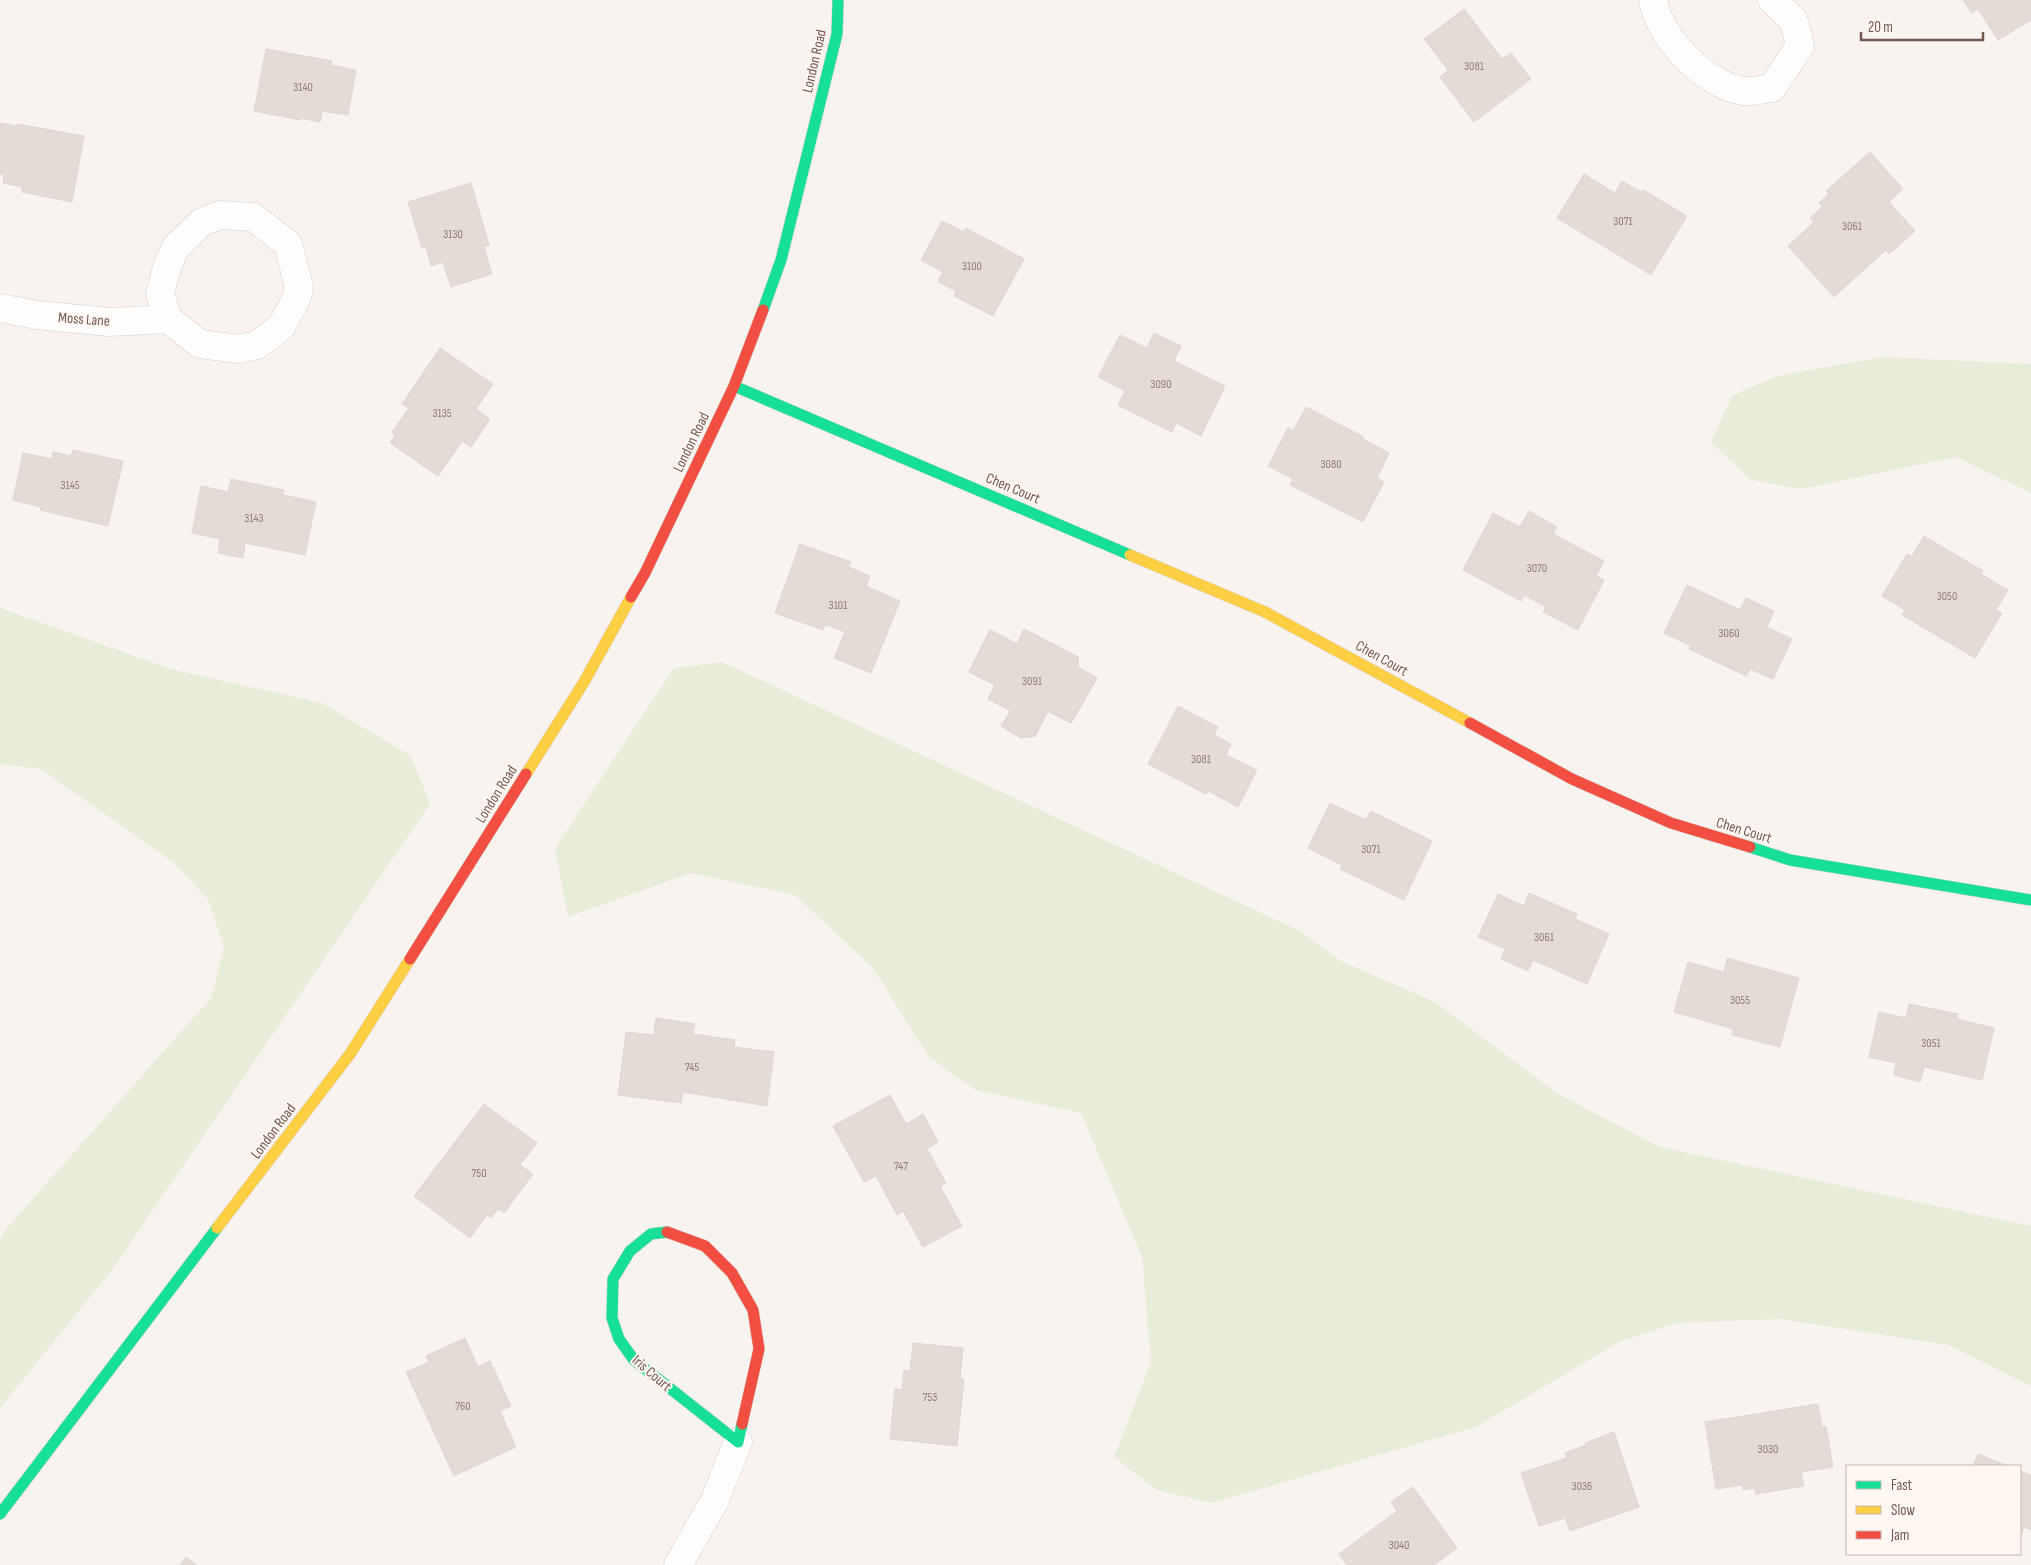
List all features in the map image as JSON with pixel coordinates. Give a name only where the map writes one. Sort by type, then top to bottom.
[{"type":"street","name":"London Road","points":[[0,1514],[350,1054],[589,673],[645,573],[734,386],[781,260],[837,34],[838,0]]},
{"type":"street","points":[[1653,0],[1654,8],[1667,36],[1701,71],[1721,84],[1745,92],[1772,88],[1800,46],[1794,21],[1772,0]]},
{"type":"street","points":[[220,215],[253,217],[288,244],[299,286],[297,298],[281,327],[256,345],[239,349],[200,344],[168,320],[160,294],[167,267],[176,247],[202,222],[220,215]]},
{"type":"street","name":"Moss Lane","points":[[0,308],[37,316],[109,322],[168,320]]},
{"type":"street","name":"Chen Court","points":[[734,386],[1265,612],[1572,779],[1671,823],[1790,860],[2031,900]]},
{"type":"street","name":"Iris Court","points":[[678,1565],[715,1500],[738,1442],[759,1348],[753,1310],[732,1273],[705,1246],[667,1232],[651,1234],[630,1251],[613,1279],[612,1318],[619,1339],[634,1360],[738,1442]]},
{"type":"green space","points":[[1883,357],[2031,364],[2031,493],[1956,457],[1801,489],[1751,480],[1711,442],[1732,396],[1777,376]]},
{"type":"green space","points":[[0,608],[171,669],[322,703],[411,756],[430,804],[112,1270],[0,1408],[0,1240],[5,1230],[211,998],[224,947],[208,899],[174,863],[41,769],[0,764]]},
{"type":"green space","points":[[722,662],[1298,930],[1341,961],[1435,1002],[1560,1095],[1660,1147],[2031,1226],[2031,1386],[1948,1345],[1780,1319],[1677,1323],[1619,1342],[1476,1427],[1211,1503],[1157,1490],[1114,1457],[1151,1362],[1142,1257],[1081,1113],[975,1090],[928,1056],[873,968],[795,895],[691,873],[568,917],[555,848],[674,668]]},
{"type":"building","points":[[1963,0],[2030,0],[2031,20],[1998,40],[1978,9],[1972,13]]},
{"type":"building","points":[[1464,9],[1502,59],[1511,53],[1531,79],[1474,122],[1440,77],[1448,70],[1424,39]]},
{"type":"building","points":[[266,49],[332,61],[331,65],[356,70],[348,115],[322,111],[320,122],[254,111]]},
{"type":"building","points":[[0,123],[17,126],[17,124],[84,136],[72,202],[22,192],[22,187],[3,183],[4,175],[0,174]]},
{"type":"building","points":[[1870,152],[1903,189],[1889,202],[1915,231],[1889,254],[1886,250],[1834,297],[1788,246],[1814,222],[1810,218],[1823,206],[1819,203],[1829,194],[1826,191]]},
{"type":"building","points":[[1584,174],[1615,193],[1622,181],[1641,192],[1643,190],[1687,216],[1651,275],[1557,218]]},
{"type":"building","points":[[471,183],[489,245],[484,247],[492,274],[451,287],[443,262],[431,266],[426,247],[422,248],[408,202]]},
{"type":"building","points":[[942,221],[964,232],[966,228],[1024,259],[993,316],[954,296],[956,291],[938,282],[943,272],[921,260]]},
{"type":"building","points":[[1154,333],[1181,346],[1174,361],[1225,386],[1201,436],[1176,423],[1172,432],[1118,405],[1125,391],[1098,377],[1120,335],[1147,348]]},
{"type":"building","points":[[440,348],[493,384],[476,409],[490,419],[471,447],[462,441],[438,476],[390,443],[395,435],[392,432],[409,408],[402,404]]},
{"type":"building","points":[[1306,407],[1364,437],[1363,439],[1389,453],[1377,478],[1384,482],[1363,522],[1290,485],[1293,479],[1268,466],[1288,428],[1293,431]]},
{"type":"building","points":[[73,450],[123,461],[108,526],[40,510],[41,507],[13,500],[23,453],[52,459],[53,452],[71,456]]},
{"type":"building","points":[[231,479],[284,490],[283,495],[316,502],[305,555],[245,543],[243,558],[218,553],[220,539],[192,533],[201,486],[228,492]]},
{"type":"building","points":[[1529,511],[1557,527],[1553,534],[1604,561],[1596,576],[1604,580],[1578,630],[1543,612],[1546,607],[1524,595],[1521,601],[1463,570],[1493,513],[1520,527]]},
{"type":"building","points":[[1924,536],[1983,571],[1981,574],[2008,590],[1996,610],[2002,613],[1975,658],[1902,615],[1905,610],[1882,596],[1907,554],[1912,556]]},
{"type":"building","points":[[800,544],[851,562],[849,567],[870,576],[866,586],[900,601],[871,673],[834,658],[845,632],[825,624],[823,630],[775,613]]},
{"type":"building","points":[[1687,585],[1740,610],[1746,598],[1774,611],[1767,627],[1792,639],[1773,679],[1750,669],[1746,676],[1689,649],[1691,646],[1664,633]]},
{"type":"building","points":[[1024,629],[1078,657],[1078,667],[1097,678],[1071,723],[1048,711],[1035,736],[1021,738],[1001,726],[1011,711],[988,699],[995,685],[969,672],[990,630],[1017,644]]},
{"type":"building","points":[[1024,629],[1078,657],[1078,667],[1097,678],[1071,723],[1048,711],[1035,736],[1021,738],[1001,726],[1011,711],[988,699],[995,685],[969,672],[990,630],[1017,644]]},
{"type":"building","points":[[1178,706],[1218,727],[1214,735],[1231,744],[1226,755],[1257,770],[1238,807],[1208,791],[1206,794],[1148,764]]},
{"type":"building","points":[[1330,803],[1366,820],[1371,811],[1432,841],[1404,900],[1340,869],[1342,865],[1308,848]]},
{"type":"building","points":[[1529,893],[1577,914],[1575,919],[1609,934],[1587,984],[1533,960],[1528,971],[1501,959],[1505,949],[1478,937],[1498,894],[1524,906]]},
{"type":"building","points":[[1727,958],[1799,978],[1780,1047],[1732,1035],[1733,1029],[1674,1012],[1688,962],[1724,972]]},
{"type":"building","points":[[1909,1004],[1958,1014],[1957,1019],[1994,1028],[1982,1080],[1924,1067],[1920,1082],[1894,1075],[1896,1063],[1869,1057],[1879,1012],[1906,1018]]},
{"type":"building","points":[[656,1018],[695,1024],[693,1034],[735,1040],[734,1047],[774,1052],[767,1106],[683,1092],[681,1103],[618,1095],[626,1032],[654,1035]]},
{"type":"building","points":[[890,1095],[906,1124],[923,1114],[938,1142],[927,1149],[946,1183],[940,1186],[962,1226],[923,1247],[903,1211],[897,1215],[876,1176],[864,1182],[833,1126]]},
{"type":"building","points":[[484,1104],[537,1143],[520,1165],[533,1174],[504,1213],[498,1209],[491,1218],[487,1215],[470,1238],[414,1196]]},
{"type":"building","points":[[465,1338],[478,1367],[490,1361],[511,1406],[500,1411],[516,1447],[454,1476],[406,1372],[429,1362],[426,1356]]},
{"type":"building","points":[[913,1343],[963,1348],[960,1378],[964,1379],[957,1446],[890,1439],[895,1389],[902,1390],[904,1370],[910,1371]]},
{"type":"building","points":[[1818,1404],[1822,1427],[1826,1426],[1833,1467],[1801,1472],[1804,1486],[1756,1494],[1755,1488],[1743,1490],[1742,1485],[1716,1489],[1705,1422]]},
{"type":"building","points":[[1614,1432],[1639,1507],[1570,1531],[1565,1518],[1539,1526],[1521,1473],[1567,1458],[1565,1453]]},
{"type":"building","points":[[1978,1454],[2006,1465],[1973,1465]]},
{"type":"building","points":[[2021,1471],[2031,1475],[2031,1530],[2024,1527],[2021,1536]]},
{"type":"building","points":[[1413,1487],[1457,1548],[1434,1565],[1347,1565],[1339,1554],[1397,1511],[1391,1502]]},
{"type":"building","points":[[186,1557],[197,1565],[180,1565]]},
{"type":"traffic: fast","points":[[763,310],[781,260],[837,34],[838,0]]},
{"type":"traffic: fast","points":[[734,386],[1130,555]]},
{"type":"traffic: fast","points":[[1750,847],[1790,860],[2031,900]]},
{"type":"traffic: fast","points":[[0,1514],[217,1228]]},
{"type":"traffic: fast","points":[[667,1232],[651,1234],[630,1251],[613,1279],[612,1318],[619,1339],[634,1360],[738,1442],[742,1424]]},
{"type":"traffic: slow","points":[[1130,555],[1265,612],[1470,723]]},
{"type":"traffic: slow","points":[[526,774],[584,682],[631,597]]},
{"type":"traffic: slow","points":[[217,1228],[350,1054],[410,959]]},
{"type":"traffic: jam","points":[[631,597],[645,573],[734,386],[763,310]]},
{"type":"traffic: jam","points":[[1470,723],[1572,779],[1671,823],[1750,847]]},
{"type":"traffic: jam","points":[[410,959],[526,774]]},
{"type":"traffic: jam","points":[[667,1232],[705,1246],[732,1273],[753,1310],[759,1349],[742,1424]]}]
